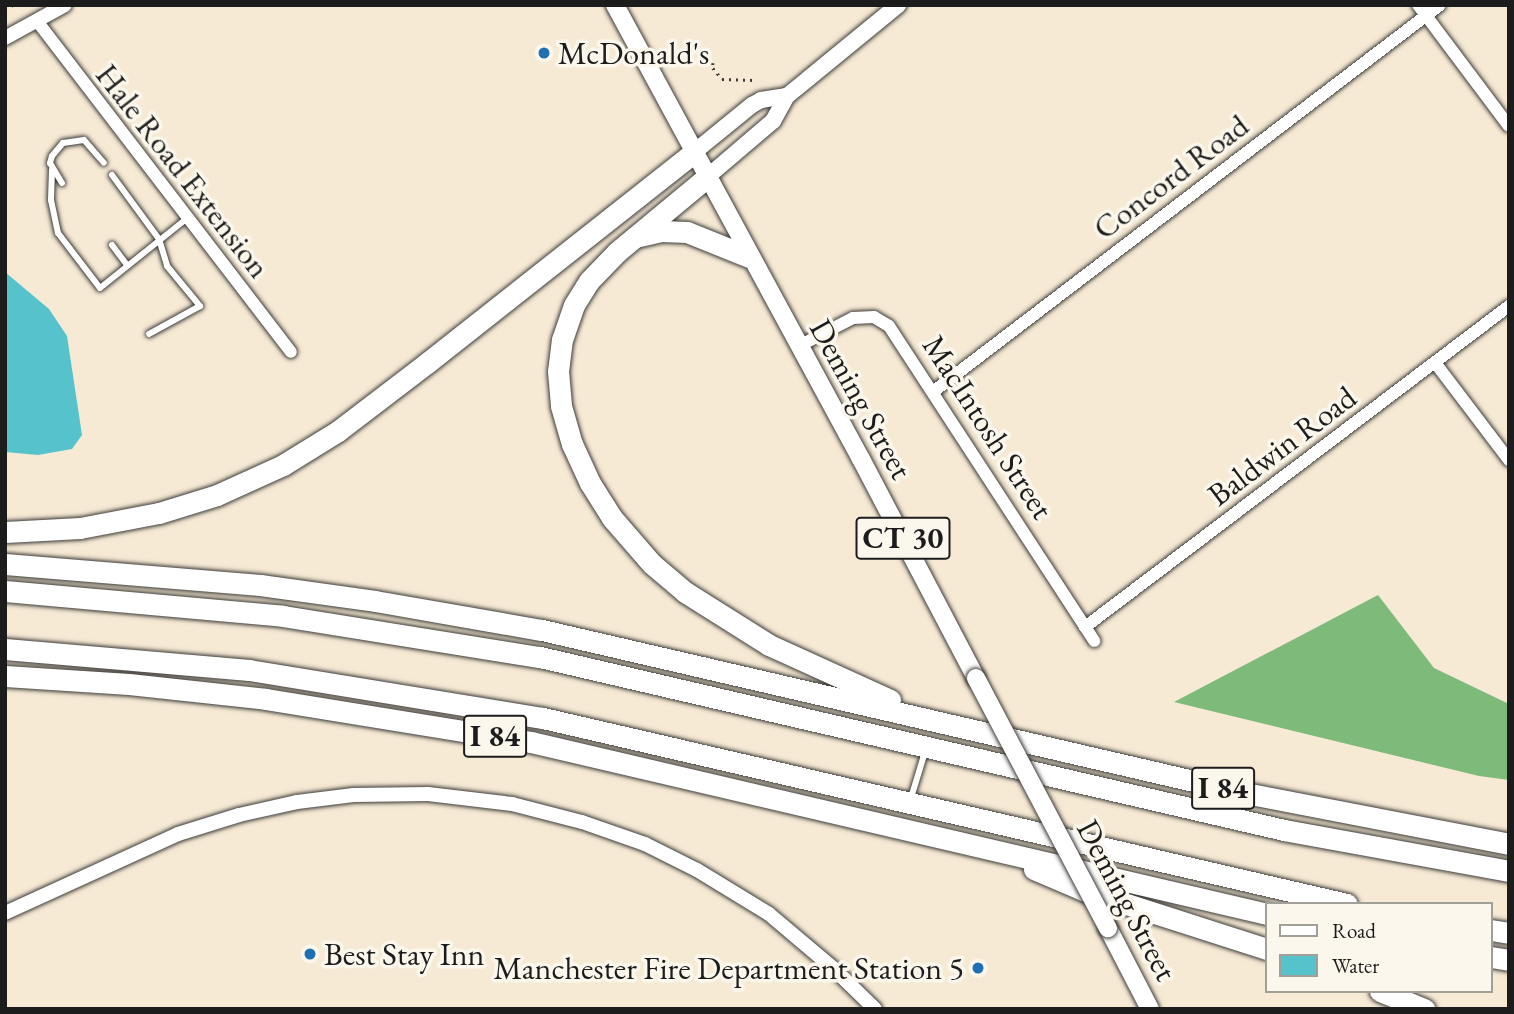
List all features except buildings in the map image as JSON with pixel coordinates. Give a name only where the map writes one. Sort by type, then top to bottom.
[{"type":"highway","points":[[5,532],[80,528],[139,518],[217,495],[283,465],[338,430],[427,363],[693,153]]},
{"type":"highway","points":[[706,178],[633,237],[600,268],[581,292],[567,321],[559,355],[558,389],[565,424],[580,464],[600,500],[625,535],[652,564],[725,619],[791,656],[940,722]]},
{"type":"highway","points":[[633,237],[662,231],[687,232],[749,257]]},
{"type":"highway","name":"I 84","points":[[5,564],[260,585],[463,615],[607,644],[1245,793],[1509,844]]},
{"type":"highway","points":[[5,590],[247,611],[464,643],[611,672],[1284,830],[1509,872]]},
{"type":"highway","points":[[5,649],[249,670],[457,702],[634,737],[1338,902]]},
{"type":"highway","name":"I 84","points":[[5,676],[176,688],[445,726],[596,756],[1266,914]]},
{"type":"highway","points":[[977,846],[1083,890],[1266,949]]},
{"type":"highway","points":[[1385,993],[1424,1009]]},
{"type":"main road","name":"Deming Street","points":[[615,5],[1150,1009]]},
{"type":"main road","points":[[706,178],[772,121],[787,96],[898,5]]},
{"type":"main road","points":[[693,153],[752,105],[761,100],[787,96]]},
{"type":"street","points":[[5,38],[65,5]]},
{"type":"street","name":"Concord Road","points":[[934,391],[1422,10],[1440,5]]},
{"type":"street","points":[[1422,10],[1509,126]]},
{"type":"street","name":"Hale Road Extension","points":[[37,21],[186,219],[291,352]]},
{"type":"street","name":"Baldwin Road","points":[[1085,627],[1436,364],[1509,306]]},
{"type":"street","name":"MacIntosh Street","points":[[799,346],[852,318],[874,317],[894,331],[1094,641]]},
{"type":"street","points":[[1436,364],[1509,460]]},
{"type":"street","points":[[5,913],[178,834],[239,815],[297,802],[342,797],[428,794],[512,804],[582,822],[645,844],[701,872],[769,914],[834,969],[875,1009]]},
{"type":"lane","points":[[104,163],[90,145],[78,139],[63,143],[52,156],[51,200],[58,233],[100,288],[186,219]]},
{"type":"lane","points":[[52,170],[62,183]]},
{"type":"lane","points":[[112,175],[159,239],[167,265],[200,306],[149,334]]},
{"type":"lane","points":[[111,245],[127,265]]},
{"type":"lane","points":[[910,802],[926,746]]},
{"type":"path","points":[[5,9],[13,5]]},
{"type":"path","points":[[713,63],[713,68],[722,79],[754,80]]},
{"type":"green space","points":[[1378,595],[1434,668],[1509,704],[1509,780],[1479,776],[1174,702]]},
{"type":"water","points":[[5,272],[49,309],[67,336],[82,435],[72,449],[38,455],[5,452]]},
{"type":"place","name":"McDonald's","points":[[544,53]]},
{"type":"place","name":"Best Stay Inn","points":[[310,954]]},
{"type":"place","name":"Manchester Fire Department Station 5","points":[[978,968]]}]
